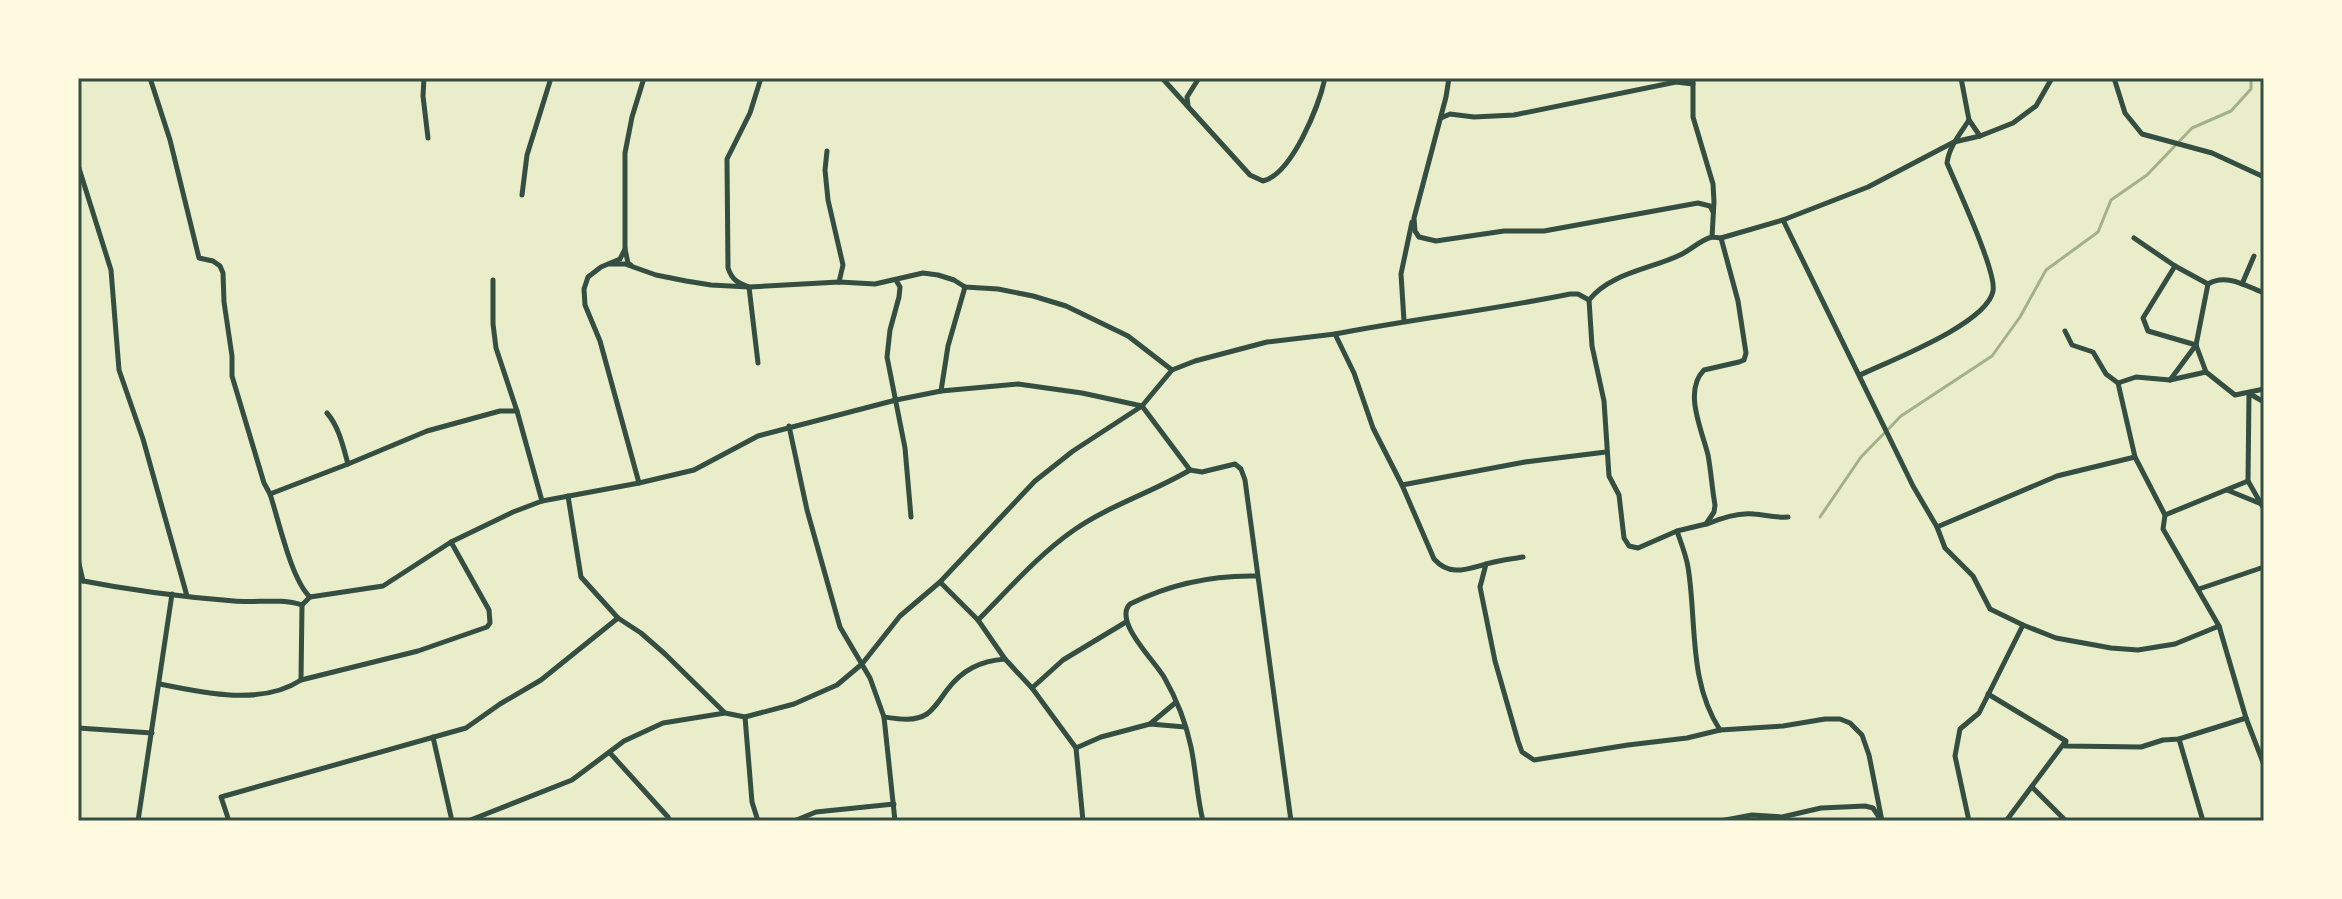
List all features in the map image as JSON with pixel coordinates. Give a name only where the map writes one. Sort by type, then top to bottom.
[{"type":"street","points":[[151,78],[197,253],[199,258],[220,266],[223,273],[232,376],[258,465],[297,577],[310,597]]},
{"type":"street","points":[[424,78],[428,138]]},
{"type":"street","points":[[522,195],[527,155],[551,78]]},
{"type":"street","points":[[634,268],[628,263],[625,249],[625,153],[644,78]]},
{"type":"street","points":[[749,287],[731,277],[728,268],[727,159],[750,113],[761,78]]},
{"type":"street","points":[[1162,78],[1250,175],[1263,181],[1278,175],[1307,132],[1325,78]]},
{"type":"street","points":[[1188,107],[1187,97],[1199,78]]},
{"type":"street","points":[[1404,321],[1401,274],[1407,241],[1449,78]]},
{"type":"street","points":[[1961,78],[1969,120],[1980,136]]},
{"type":"street","points":[[1788,517],[1749,513],[1721,518],[1677,531],[1638,548],[1629,546],[1624,538],[1619,495],[1609,476],[1604,401],[1592,346],[1589,300],[1603,286],[1682,255],[1705,238],[1721,238],[1783,220],[1868,187],[1954,142],[2013,123],[2036,106],[2052,78]]},
{"type":"street","points":[[2114,78],[2125,113],[2142,134],[2212,153],[2264,177]]},
{"type":"street","points":[[1441,118],[1456,114],[1474,117],[1514,115],[1693,81],[1696,135],[1713,184],[1712,237]]},
{"type":"street","points":[[1446,97],[1456,114]]},
{"type":"street","points":[[1860,375],[1945,336],[1982,311],[1993,292],[1976,231],[1947,163],[1954,142],[1969,120]]},
{"type":"street","points":[[827,151],[828,200],[843,265],[839,282]]},
{"type":"street","points":[[78,165],[111,270],[119,370],[143,439],[187,596]]},
{"type":"street","points":[[1414,218],[1419,237],[1436,241],[1504,231],[1544,231],[1698,203],[1710,206],[1713,212]]},
{"type":"street","points":[[1783,220],[1945,548],[1973,576],[1990,609],[2056,638],[2138,650],[2175,644],[2219,626]]},
{"type":"street","points":[[1706,524],[1715,505],[1708,456],[1699,427],[1695,382],[1704,370],[1744,360],[1746,353],[1736,293],[1721,238]]},
{"type":"street","points":[[2134,238],[2208,284]]},
{"type":"street","points":[[625,249],[620,259],[588,277],[584,289],[585,305],[600,341],[639,483]]},
{"type":"street","points":[[2242,284],[2254,256]]},
{"type":"street","points":[[610,264],[625,264],[686,281],[749,287],[839,282],[875,284],[923,273],[954,280],[965,287],[998,289],[1066,306],[1128,336],[1172,370]]},
{"type":"street","points":[[2175,266],[2143,318],[2144,325],[2148,331],[2196,345]]},
{"type":"street","points":[[2208,284],[2218,279],[2264,293]]},
{"type":"street","points":[[493,280],[496,348],[542,501]]},
{"type":"street","points":[[896,280],[900,287],[899,297],[887,357],[905,448],[911,517]]},
{"type":"street","points":[[2170,380],[2196,345],[2208,284]]},
{"type":"street","points":[[749,287],[758,363]]},
{"type":"street","points":[[941,391],[948,346],[965,287]]},
{"type":"street","points":[[468,821],[572,780],[624,741],[663,723],[725,713],[745,717],[794,704],[837,685],[862,664],[909,607],[940,582],[1035,481],[1073,451],[1142,406],[1172,370],[1267,342],[1335,334],[1570,294],[1578,294],[1589,300]]},
{"type":"street","points":[[2065,331],[2072,345],[2093,352],[2106,374],[2118,383],[2135,457],[2165,515],[2163,529],[2219,626],[2246,718],[2264,765]]},
{"type":"street","points":[[1335,334],[1354,373],[1373,428],[1434,559],[1448,570],[1459,571],[1523,557]]},
{"type":"street","points":[[2196,345],[2206,372],[2235,395],[2264,389]]},
{"type":"street","points":[[2118,383],[2136,377],[2170,380],[2206,372]]},
{"type":"street","points":[[301,680],[302,605],[310,597],[383,586],[451,542],[542,501],[694,470],[758,436],[896,400],[941,391],[1036,385],[1142,406],[1190,470]]},
{"type":"street","points":[[2249,393],[2264,402]]},
{"type":"street","points":[[2249,393],[2248,481],[2263,506]]},
{"type":"street","points":[[270,494],[427,431],[486,415],[517,411]]},
{"type":"street","points":[[327,413],[339,434],[348,464]]},
{"type":"street","points":[[789,426],[807,510],[840,627],[870,678],[884,717],[895,821]]},
{"type":"street","points":[[1402,485],[1525,462],[1606,452]]},
{"type":"street","points":[[1937,527],[2057,476],[2135,457]]},
{"type":"street","points":[[978,620],[1074,530],[1190,470],[1202,472],[1235,464],[1241,469],[1253,535],[1291,821]]},
{"type":"street","points":[[2165,515],[2248,481]]},
{"type":"street","points":[[2226,490],[2247,496],[2263,506]]},
{"type":"street","points":[[568,496],[581,577],[618,618],[665,654],[725,713]]},
{"type":"street","points":[[1677,531],[1688,564],[1698,676],[1705,704],[1720,730]]},
{"type":"street","points":[[160,684],[247,695],[284,689],[301,680],[418,651],[487,627],[491,619],[489,610],[451,542]]},
{"type":"street","points":[[78,559],[81,581],[251,603],[302,605]]},
{"type":"street","points":[[1486,564],[1480,587],[1495,661],[1522,752],[1534,760],[1687,738],[1720,730],[1840,719],[1850,723],[1862,735],[1882,821]]},
{"type":"street","points":[[2199,589],[2264,567]]},
{"type":"street","points":[[1203,821],[1192,749],[1185,727],[1167,681],[1139,643],[1124,613],[1130,604],[1170,586],[1216,578],[1257,576]]},
{"type":"street","points":[[940,582],[978,620],[1076,748],[1083,821]]},
{"type":"street","points":[[138,821],[172,594]]},
{"type":"street","points":[[229,821],[221,797],[466,728],[541,680],[618,618]]},
{"type":"street","points":[[1032,688],[1063,660],[1126,622]]},
{"type":"street","points":[[1969,821],[1955,756],[1960,729],[1979,713],[2023,625]]},
{"type":"street","points":[[884,717],[906,720],[925,715],[966,670],[991,660],[1005,659]]},
{"type":"street","points":[[1988,694],[2066,741]]},
{"type":"street","points":[[1150,724],[1175,703]]},
{"type":"street","points":[[745,717],[752,802],[758,821]]},
{"type":"street","points":[[2066,741],[2065,746],[2141,747],[2179,739],[2246,718]]},
{"type":"street","points":[[1076,748],[1101,737],[1150,724],[1185,727]]},
{"type":"street","points":[[78,728],[152,733]]},
{"type":"street","points":[[433,737],[452,821]]},
{"type":"street","points":[[2179,739],[2203,821]]},
{"type":"street","points":[[2006,821],[2066,741]]},
{"type":"street","points":[[610,753],[670,821]]},
{"type":"street","points":[[2032,787],[2066,821]]},
{"type":"street","points":[[794,821],[816,812],[894,804]]},
{"type":"street","points":[[1720,821],[1752,815],[1771,819],[1821,808],[1865,806],[1873,808],[1882,821]]},
{"type":"waterway","points":[[1820,517],[1861,457],[1901,416],[1992,356],[2020,317],[2046,270],[2098,232],[2111,200],[2147,175],[2192,128],[2231,111],[2251,89],[2251,78]]}]
